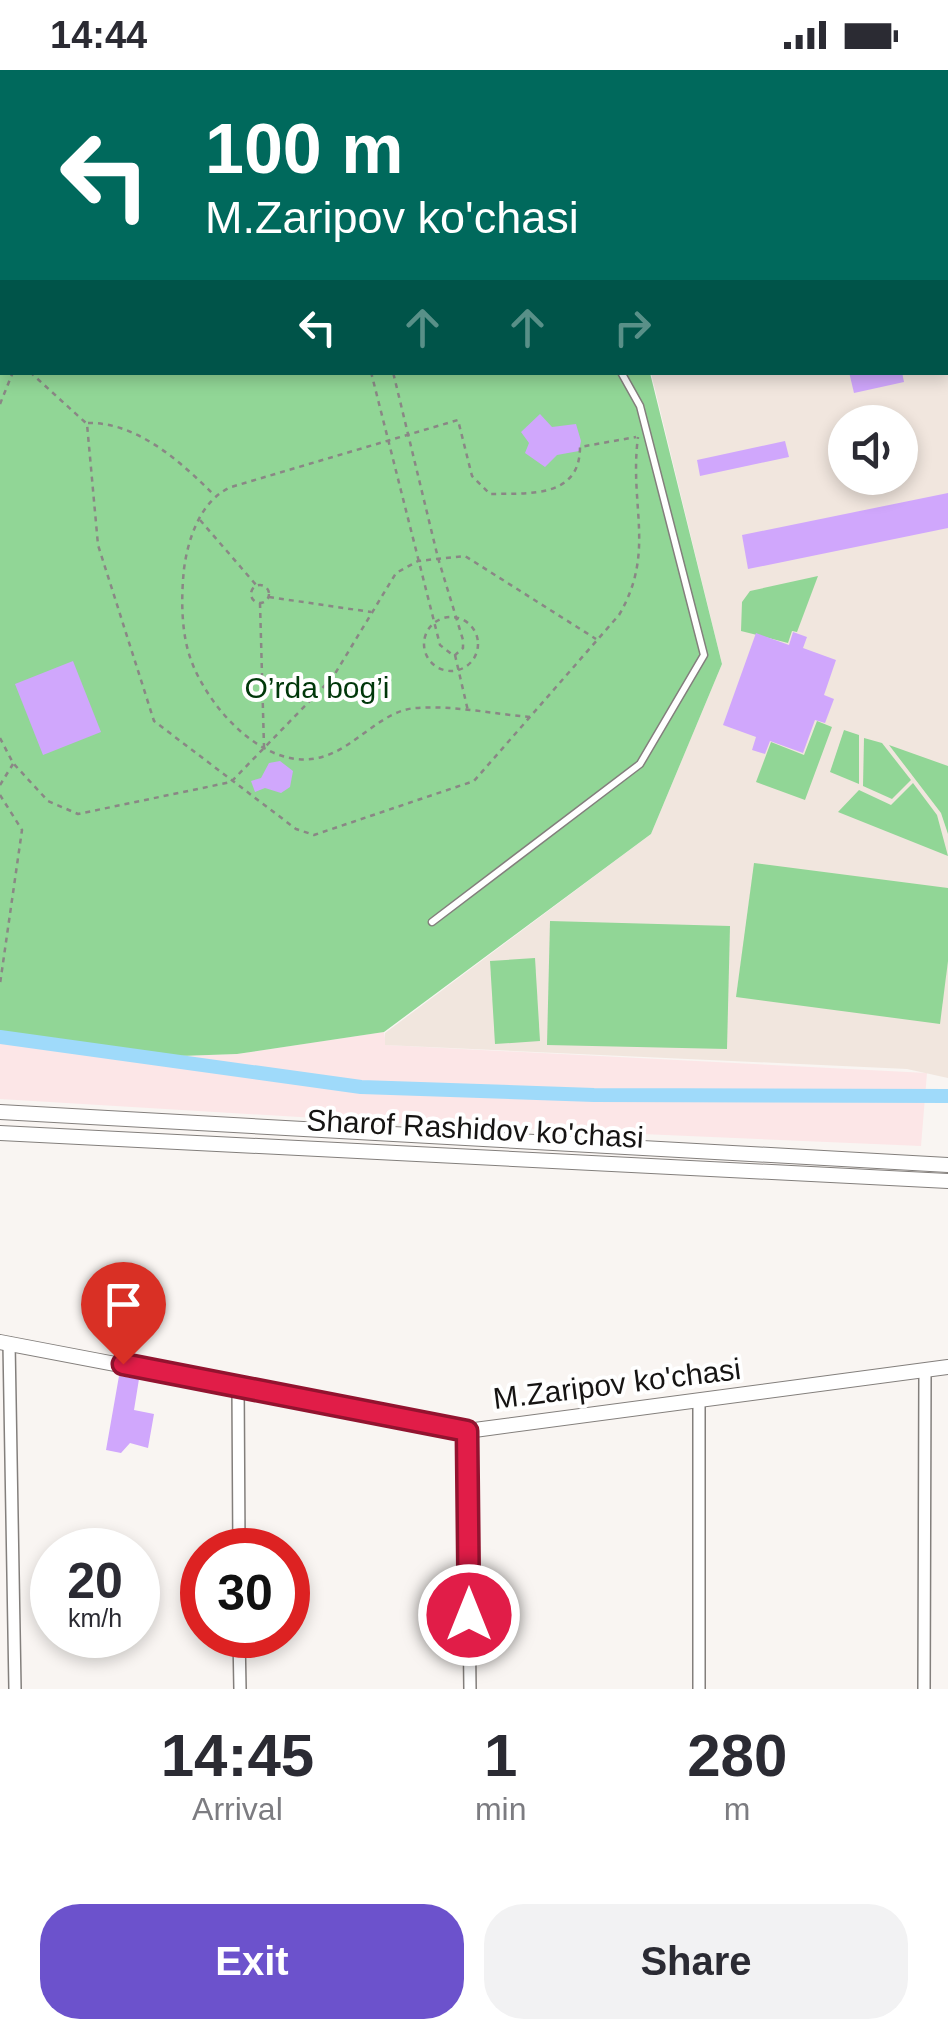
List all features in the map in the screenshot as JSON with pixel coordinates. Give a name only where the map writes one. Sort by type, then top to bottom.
[{"type":"street","points":[[0,1112],[948,1165]]},
{"type":"street","name":"Sharof Rashidov ko'chasi","points":[[0,1133],[948,1181]]},
{"type":"street","points":[[4,1343],[15,1689]]},
{"type":"street","name":"M.Zaripov ko'chasi","points":[[4,1343],[238,1384],[467,1431],[948,1367]]},
{"type":"street","points":[[924,1689],[925,1370]]},
{"type":"street","points":[[238,1384],[239,1528]]},
{"type":"street","points":[[699,1401],[699,1689]]},
{"type":"street","points":[[467,1431],[470,1689]]},
{"type":"street","points":[[239,1658],[240,1689]]},
{"type":"lane","points":[[432,922],[640,764],[704,655],[640,406],[623,375]]},
{"type":"path","points":[[0,404],[12,375]]},
{"type":"path","points":[[35,375],[87,424],[136,434],[160,448],[214,494]]},
{"type":"path","points":[[372,375],[442,650],[455,655]]},
{"type":"path","points":[[394,375],[438,558],[464,644],[455,655],[468,712]]},
{"type":"path","points":[[87,424],[98,545],[154,721],[296,829],[314,835],[336,831],[474,781],[597,640],[635,588],[641,565],[634,491],[640,406]]},
{"type":"path","points":[[531,717],[412,708],[318,758],[264,748],[238,730],[210,695],[191,660],[183,582],[199,519],[214,494],[408,432],[458,420],[472,476],[490,494],[557,488],[572,478],[581,462],[580,447],[638,437]]},
{"type":"path","points":[[199,519],[257,586],[264,586],[269,597]]},
{"type":"path","points":[[0,738],[14,762],[48,801],[78,814],[231,782],[333,677],[396,573],[438,558],[465,556],[597,640]]},
{"type":"path","points":[[257,586],[252,596],[260,603],[264,748]]},
{"type":"path","points":[[260,603],[269,597],[372,612]]},
{"type":"path","points":[[455,617],[470,626],[478,641],[474,658],[457,670],[436,668],[425,653],[426,634],[435,623],[455,617]]},
{"type":"path","points":[[0,786],[14,762]]},
{"type":"path","points":[[0,796],[22,830],[0,984]]},
{"type":"shaded area","points":[[651,375],[948,375],[948,1078],[907,1069],[385,1045],[385,1033],[651,834],[722,664]]},
{"type":"shaded area","points":[[384,1032],[386,1045],[927,1073],[921,1146],[431,1125],[0,1099],[0,1033],[180,1056],[237,1054]]},
{"type":"green space","name":"O’rda bog’i","points":[[0,375],[650,375],[722,664],[651,834],[384,1032],[237,1054],[180,1056],[0,1032]]},
{"type":"green space","points":[[818,576],[797,632],[792,631],[788,643],[741,631],[742,602],[750,591]]},
{"type":"green space","points":[[817,721],[832,727],[805,800],[756,782],[771,742],[804,755]]},
{"type":"green space","points":[[844,730],[859,735],[859,784],[830,772]]},
{"type":"green space","points":[[864,738],[882,743],[911,780],[892,799],[863,786]]},
{"type":"green space","points":[[889,745],[948,766],[948,834],[941,813]]},
{"type":"green space","points":[[913,783],[937,815],[948,856],[838,812],[859,790],[891,805]]},
{"type":"green space","points":[[754,863],[948,888],[948,961],[940,1024],[736,997]]},
{"type":"green space","points":[[550,921],[730,926],[727,1049],[547,1045]]},
{"type":"green space","points":[[535,958],[540,1041],[495,1044],[490,961]]},
{"type":"building","points":[[850,375],[903,375],[904,382],[854,393]]},
{"type":"building","points":[[540,414],[552,427],[576,424],[581,441],[579,451],[557,455],[545,467],[525,453],[529,443],[521,432]]},
{"type":"building","points":[[785,441],[789,457],[700,476],[697,460]]},
{"type":"building","points":[[948,493],[948,528],[748,569],[742,535]]},
{"type":"building","points":[[793,632],[807,637],[803,648],[836,660],[824,695],[834,699],[825,723],[815,720],[803,753],[770,741],[765,754],[752,750],[756,737],[723,725],[756,633],[789,645]]},
{"type":"building","points":[[73,661],[101,732],[43,755],[15,684]]},
{"type":"building","points":[[280,761],[293,771],[290,787],[281,793],[265,788],[255,792],[251,781],[261,778],[269,763]]},
{"type":"building","points":[[119,1376],[139,1379],[134,1410],[154,1414],[148,1448],[130,1443],[121,1453],[106,1450]]},
{"type":"waterway","points":[[0,1037],[361,1087],[594,1095],[948,1096]]},
{"type":"route","points":[[123,1364],[467,1431],[469,1615]]}]
